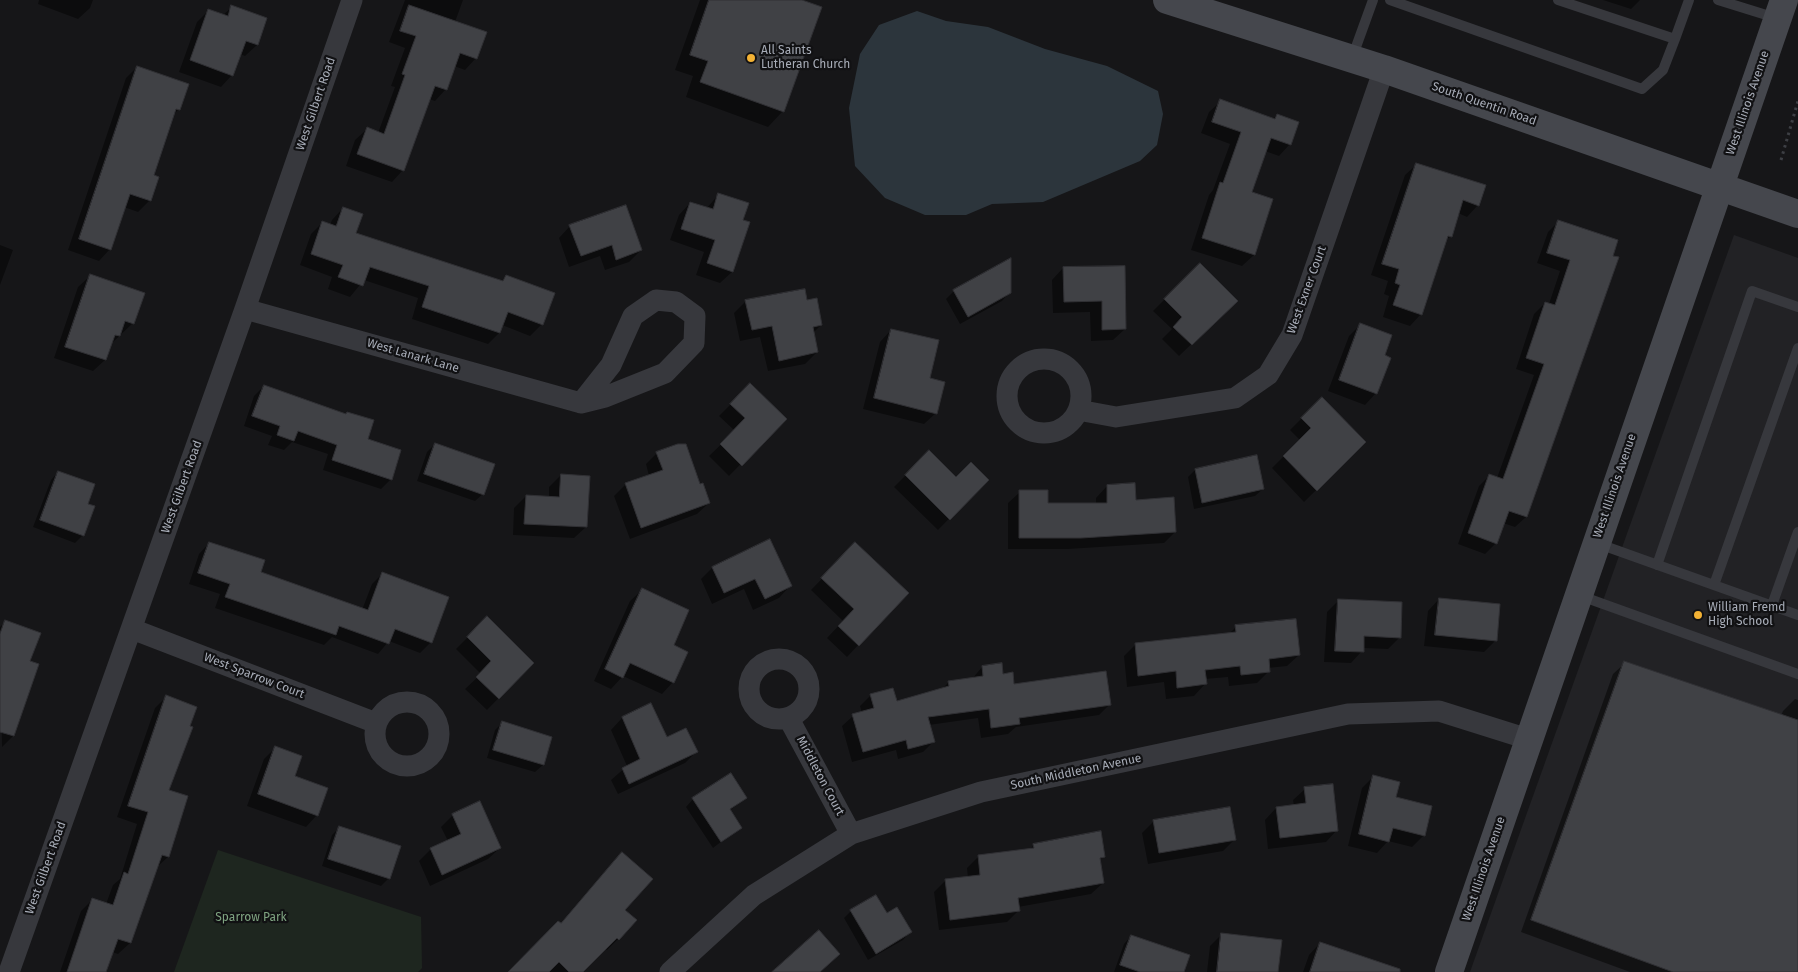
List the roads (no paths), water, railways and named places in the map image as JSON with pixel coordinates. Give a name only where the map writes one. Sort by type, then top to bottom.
[{"type":"main road","name":"South Quentin Road","points":[[1167,0],[1384,69],[1798,214]]},
{"type":"main road","name":"West Illinois Avenue","points":[[1449,972],[1718,186],[1781,9]]},
{"type":"street","name":"West Gilbert Road","points":[[9,972],[245,309],[352,0]]},
{"type":"street","name":"West Exner Court","points":[[1078,410],[1116,417],[1234,398],[1268,375],[1292,335],[1384,69]]},
{"type":"street","name":"West Lanark Lane","points":[[245,309],[581,403],[605,397],[664,372],[694,343],[695,316],[676,302],[656,300],[633,316],[611,365],[581,403]]},
{"type":"street","name":"West Sparrow Court","points":[[132,629],[376,723]]},
{"type":"street","name":"South Middleton Avenue","points":[[670,972],[754,895],[851,834],[981,792],[1348,714],[1438,711],[1528,739]]},
{"type":"street","name":"Middleton Court","points":[[788,719],[851,834]]},
{"type":"lane","points":[[1351,59],[1373,0]]},
{"type":"lane","points":[[1390,0],[1642,89],[1663,70],[1689,0]]},
{"type":"lane","points":[[1558,0],[1675,39]]},
{"type":"lane","points":[[1718,0],[1781,9]]},
{"type":"lane","points":[[1657,565],[1752,291],[1798,307]]},
{"type":"lane","points":[[1714,585],[1798,348]]},
{"type":"lane","points":[[1772,605],[1798,532]]},
{"type":"lane","points":[[1596,542],[1798,615]]},
{"type":"lane","points":[[1578,595],[1798,674]]},
{"type":"place","name":"All Saints Lutheran Church","points":[[751,58]]},
{"type":"place","name":"William Fremd High School","points":[[1698,615]]},
{"type":"park label","name":"Sparrow Park","points":[[251,918]]}]
